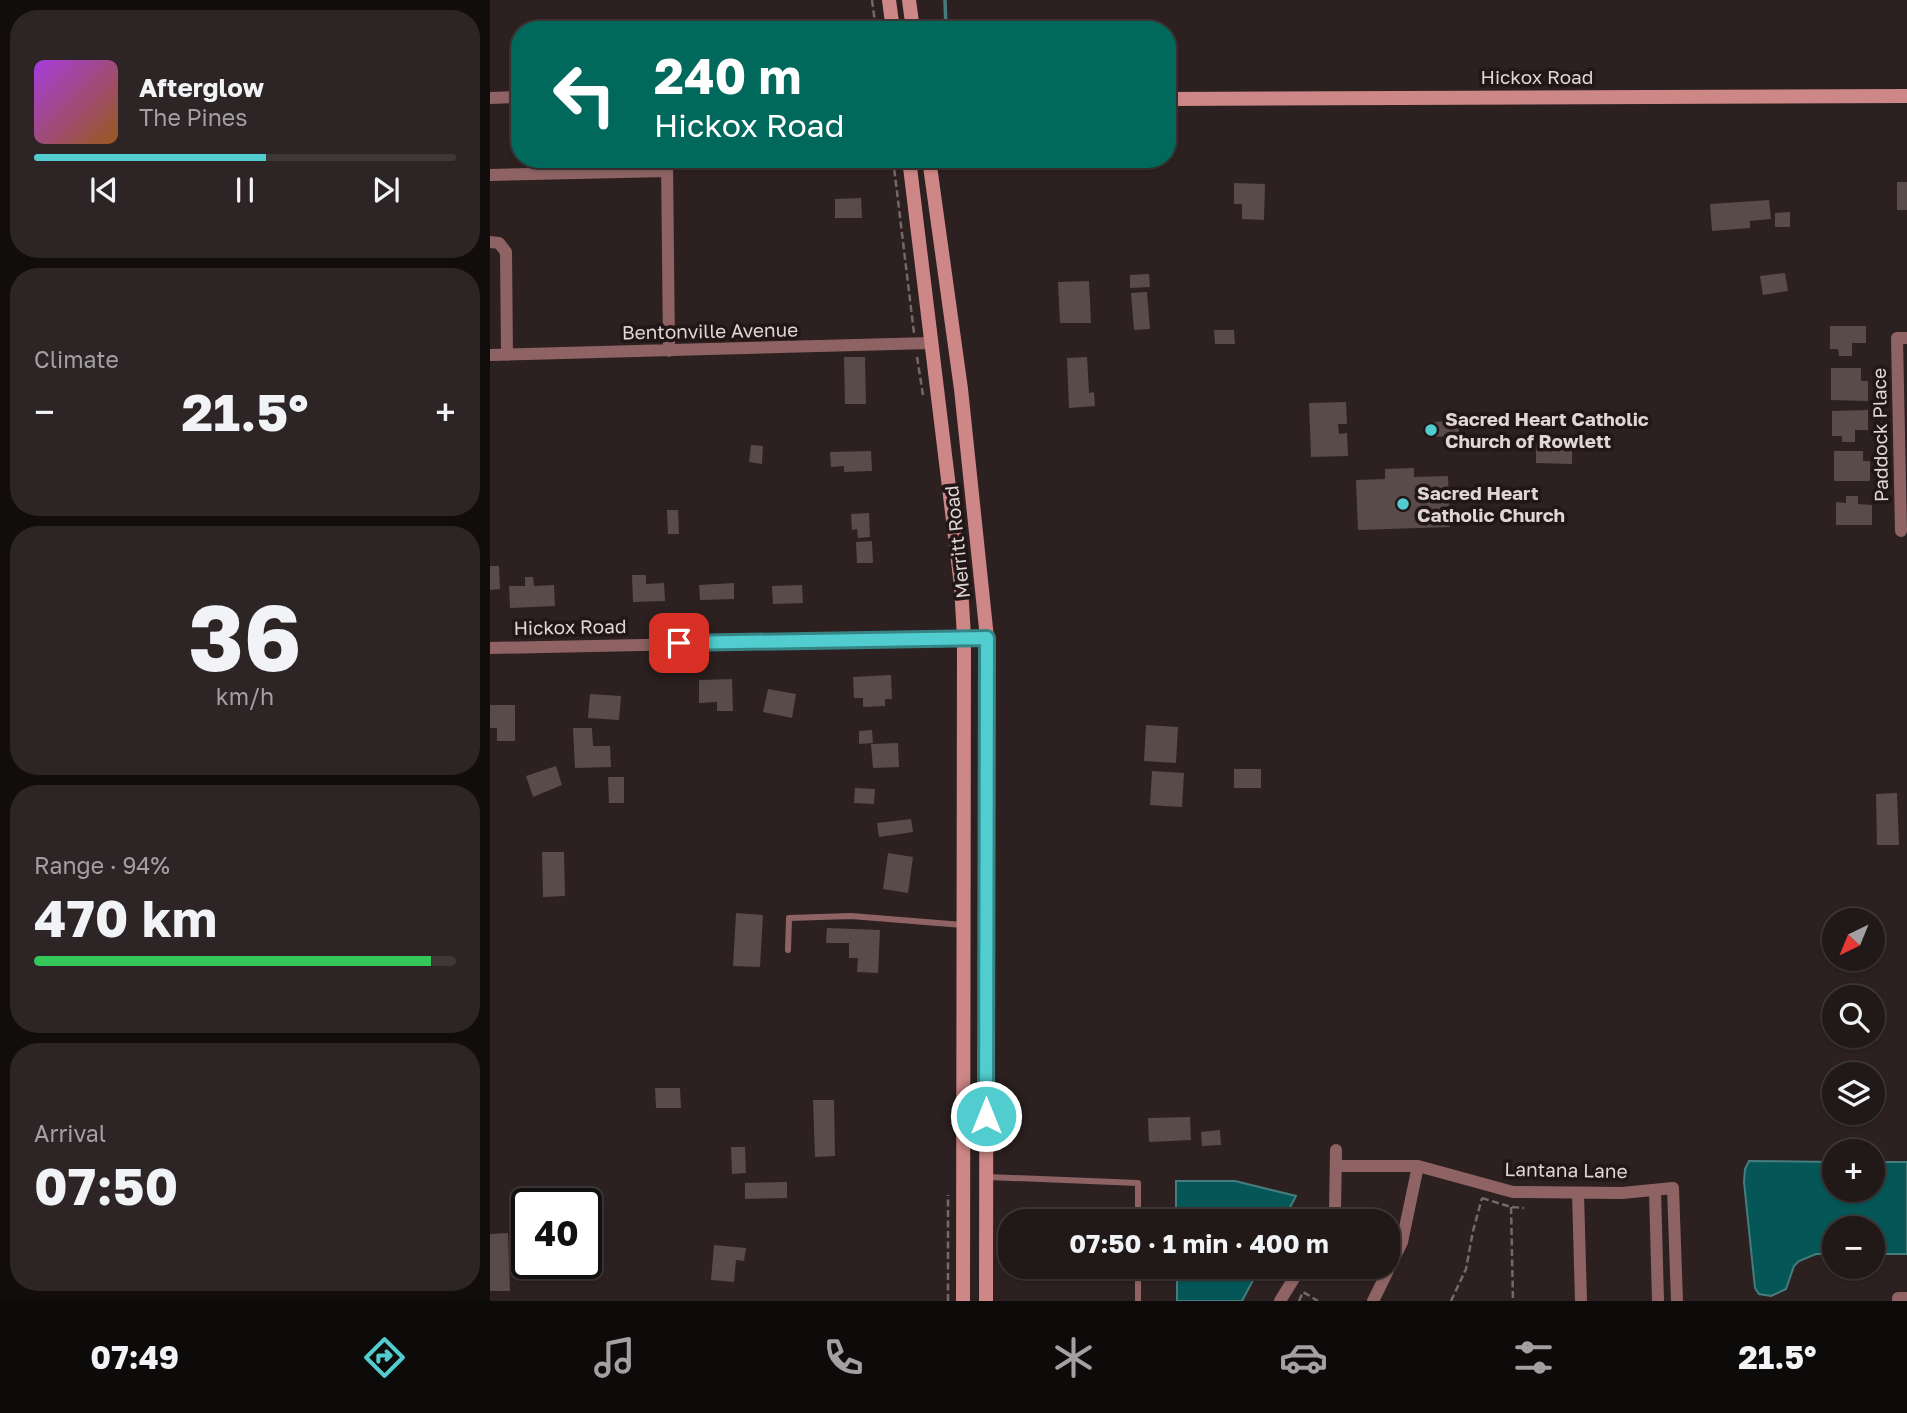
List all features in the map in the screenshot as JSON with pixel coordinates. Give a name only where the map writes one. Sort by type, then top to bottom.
[{"type":"street","points":[[889,0],[892,21]]},
{"type":"street","points":[[909,0],[912,21]]},
{"type":"street","name":"Hickox Road","points":[[1176,99],[1907,96]]},
{"type":"street","points":[[490,98],[511,97]]},
{"type":"street","points":[[490,175],[614,168]]},
{"type":"street","points":[[667,168],[669,351]]},
{"type":"street","name":"Merritt Road","points":[[910,168],[961,586],[964,638],[963,1301]]},
{"type":"street","name":"Merritt Road","points":[[930,168],[961,390],[987,638],[985,1301]]},
{"type":"street","points":[[490,242],[499,243],[506,252],[507,355]]},
{"type":"street","name":"Paddock Place","points":[[1901,531],[1904,506],[1902,338]]},
{"type":"street","name":"Bentonville Avenue","points":[[490,355],[931,343]]},
{"type":"street","name":"Hickox Road","points":[[490,648],[987,638]]},
{"type":"street","points":[[1335,1209],[1336,1150]]},
{"type":"street","name":"Lantana Lane","points":[[1336,1166],[1419,1166],[1513,1192],[1578,1194],[1673,1188],[1677,1301]]},
{"type":"street","points":[[1373,1301],[1402,1241],[1419,1166]]},
{"type":"street","points":[[1655,1190],[1658,1301]]},
{"type":"street","points":[[1578,1194],[1581,1301]]},
{"type":"street","points":[[1280,1301],[1294,1279]]},
{"type":"street","points":[[1898,1301],[1898,1298],[1907,1298]]},
{"type":"lane","points":[[788,950],[789,918],[851,916],[965,925]]},
{"type":"lane","points":[[986,1177],[1138,1183],[1138,1209]]},
{"type":"lane","points":[[1138,1279],[1138,1301]]},
{"type":"path","points":[[872,0],[875,21]]},
{"type":"path","points":[[893,168],[923,398]]},
{"type":"path","points":[[947,1301],[948,1190]]},
{"type":"path","points":[[1451,1301],[1466,1269],[1482,1198],[1524,1208]]},
{"type":"path","points":[[1511,1207],[1513,1301]]},
{"type":"path","points":[[1299,1301],[1303,1292],[1318,1301]]},
{"type":"water","points":[[1749,1161],[1822,1162],[1822,1202],[1885,1202],[1885,1162],[1907,1162],[1907,1254],[1885,1254],[1885,1216],[1822,1216],[1822,1254],[1799,1261],[1794,1266],[1786,1289],[1771,1296],[1759,1294],[1755,1288],[1745,1169]]},
{"type":"water","points":[[1176,1181],[1235,1181],[1296,1196],[1289,1209],[1176,1209]]},
{"type":"water","points":[[1177,1279],[1254,1279],[1242,1301],[1177,1301]]},
{"type":"building","points":[[1897,182],[1907,182],[1907,210],[1897,210]]},
{"type":"building","points":[[1234,183],[1265,184],[1264,220],[1242,219],[1242,204],[1234,204]]},
{"type":"building","points":[[861,198],[862,218],[835,218],[835,199]]},
{"type":"building","points":[[1769,200],[1771,219],[1750,221],[1750,228],[1712,231],[1710,204]]},
{"type":"building","points":[[1790,212],[1790,227],[1775,227],[1775,213]]},
{"type":"building","points":[[1785,273],[1788,291],[1763,295],[1760,276]]},
{"type":"building","points":[[1149,274],[1150,287],[1130,288],[1130,275]]},
{"type":"building","points":[[1089,281],[1091,323],[1060,323],[1058,282]]},
{"type":"building","points":[[1147,292],[1150,329],[1134,330],[1131,293]]},
{"type":"building","points":[[1830,326],[1866,326],[1866,343],[1852,343],[1852,356],[1839,356],[1838,349],[1830,349]]},
{"type":"building","points":[[1214,330],[1234,330],[1235,344],[1215,344]]},
{"type":"building","points":[[844,357],[865,357],[866,404],[845,404]]},
{"type":"building","points":[[1087,357],[1089,393],[1094,392],[1095,406],[1069,408],[1067,358]]},
{"type":"building","points":[[1831,368],[1861,368],[1861,381],[1868,381],[1868,401],[1831,400]]},
{"type":"building","points":[[1346,402],[1347,424],[1338,424],[1339,434],[1347,433],[1348,456],[1311,457],[1309,403]]},
{"type":"building","points":[[1868,410],[1868,430],[1855,430],[1855,442],[1842,442],[1842,436],[1832,436],[1832,411]]},
{"type":"building","points":[[1458,421],[1459,436],[1428,437],[1427,422]]},
{"type":"building","points":[[1536,443],[1572,445],[1572,464],[1536,463]]},
{"type":"building","points":[[751,445],[763,446],[762,464],[749,462]]},
{"type":"building","points":[[871,451],[872,471],[844,472],[844,466],[831,467],[830,452]]},
{"type":"building","points":[[1834,451],[1863,451],[1863,461],[1870,461],[1870,481],[1834,481]]},
{"type":"building","name":"Sacred Heart Catholic Church","points":[[1414,468],[1414,477],[1448,476],[1450,527],[1358,530],[1356,480],[1385,479],[1385,469]]},
{"type":"building","points":[[1846,496],[1858,496],[1858,504],[1872,505],[1872,525],[1836,525],[1836,502],[1846,503]]},
{"type":"building","points":[[667,510],[678,510],[679,534],[668,534]]},
{"type":"building","points":[[869,513],[870,537],[858,538],[857,529],[852,530],[851,514]]},
{"type":"building","points":[[872,541],[873,563],[857,563],[856,542]]},
{"type":"building","points":[[490,566],[499,566],[500,589],[490,590]]},
{"type":"building","points":[[632,575],[646,575],[646,584],[664,583],[665,601],[633,602]]},
{"type":"building","points":[[525,577],[533,577],[534,586],[554,585],[555,606],[510,608],[509,586],[525,586]]},
{"type":"building","points":[[734,583],[734,599],[700,600],[699,585]]},
{"type":"building","points":[[802,585],[803,603],[773,604],[772,586]]},
{"type":"building","points":[[891,675],[892,699],[885,699],[885,706],[863,707],[863,698],[854,698],[853,677]]},
{"type":"building","points":[[732,679],[733,711],[717,711],[717,702],[699,703],[699,680]]},
{"type":"building","points":[[768,689],[796,694],[792,718],[763,712]]},
{"type":"building","points":[[590,694],[621,696],[619,720],[588,718]]},
{"type":"building","points":[[490,705],[515,705],[515,741],[497,741],[497,728],[490,728]]},
{"type":"building","points":[[1146,725],[1178,727],[1176,763],[1144,761]]},
{"type":"building","points":[[573,728],[592,728],[593,746],[610,746],[611,767],[575,768]]},
{"type":"building","points":[[872,730],[873,743],[859,744],[859,731]]},
{"type":"building","points":[[898,743],[899,767],[873,768],[871,744]]},
{"type":"building","points":[[556,766],[562,785],[533,797],[526,776]]},
{"type":"building","points":[[1234,769],[1261,769],[1261,788],[1234,788]]},
{"type":"building","points":[[1152,771],[1184,773],[1182,807],[1150,805]]},
{"type":"building","points":[[608,777],[624,777],[624,803],[609,803]]},
{"type":"building","points":[[855,788],[875,789],[874,804],[854,803]]},
{"type":"building","points":[[1897,793],[1899,845],[1877,845],[1876,794]]},
{"type":"building","points":[[911,819],[913,832],[879,837],[877,823]]},
{"type":"building","points":[[542,852],[564,852],[565,896],[543,897]]},
{"type":"building","points":[[888,853],[913,857],[908,893],[883,889]]},
{"type":"building","points":[[736,913],[763,915],[760,967],[733,966]]},
{"type":"building","points":[[827,928],[880,930],[878,973],[857,972],[858,958],[849,958],[849,943],[826,943]]},
{"type":"building","points":[[655,1088],[680,1088],[681,1108],[656,1108]]},
{"type":"building","points":[[813,1100],[834,1100],[835,1156],[815,1157]]},
{"type":"building","points":[[1190,1117],[1191,1140],[1149,1142],[1148,1118]]},
{"type":"building","points":[[1220,1130],[1221,1145],[1202,1146],[1201,1132]]},
{"type":"building","points":[[731,1147],[745,1147],[746,1173],[732,1174]]},
{"type":"building","points":[[787,1182],[787,1198],[745,1199],[745,1183]]},
{"type":"building","points":[[508,1233],[510,1291],[490,1291],[490,1234]]},
{"type":"building","points":[[714,1245],[746,1248],[744,1261],[736,1260],[734,1282],[711,1280]]},
{"type":"waterway","points":[[945,0],[946,21]]},
{"type":"place","name":"Sacred Heart Catholic Church of Rowlett","points":[[1431,430]]},
{"type":"place","name":"Sacred Heart Catholic Church","points":[[1403,504]]},
{"type":"route","points":[[679,643],[987,638],[986,1116]]}]
